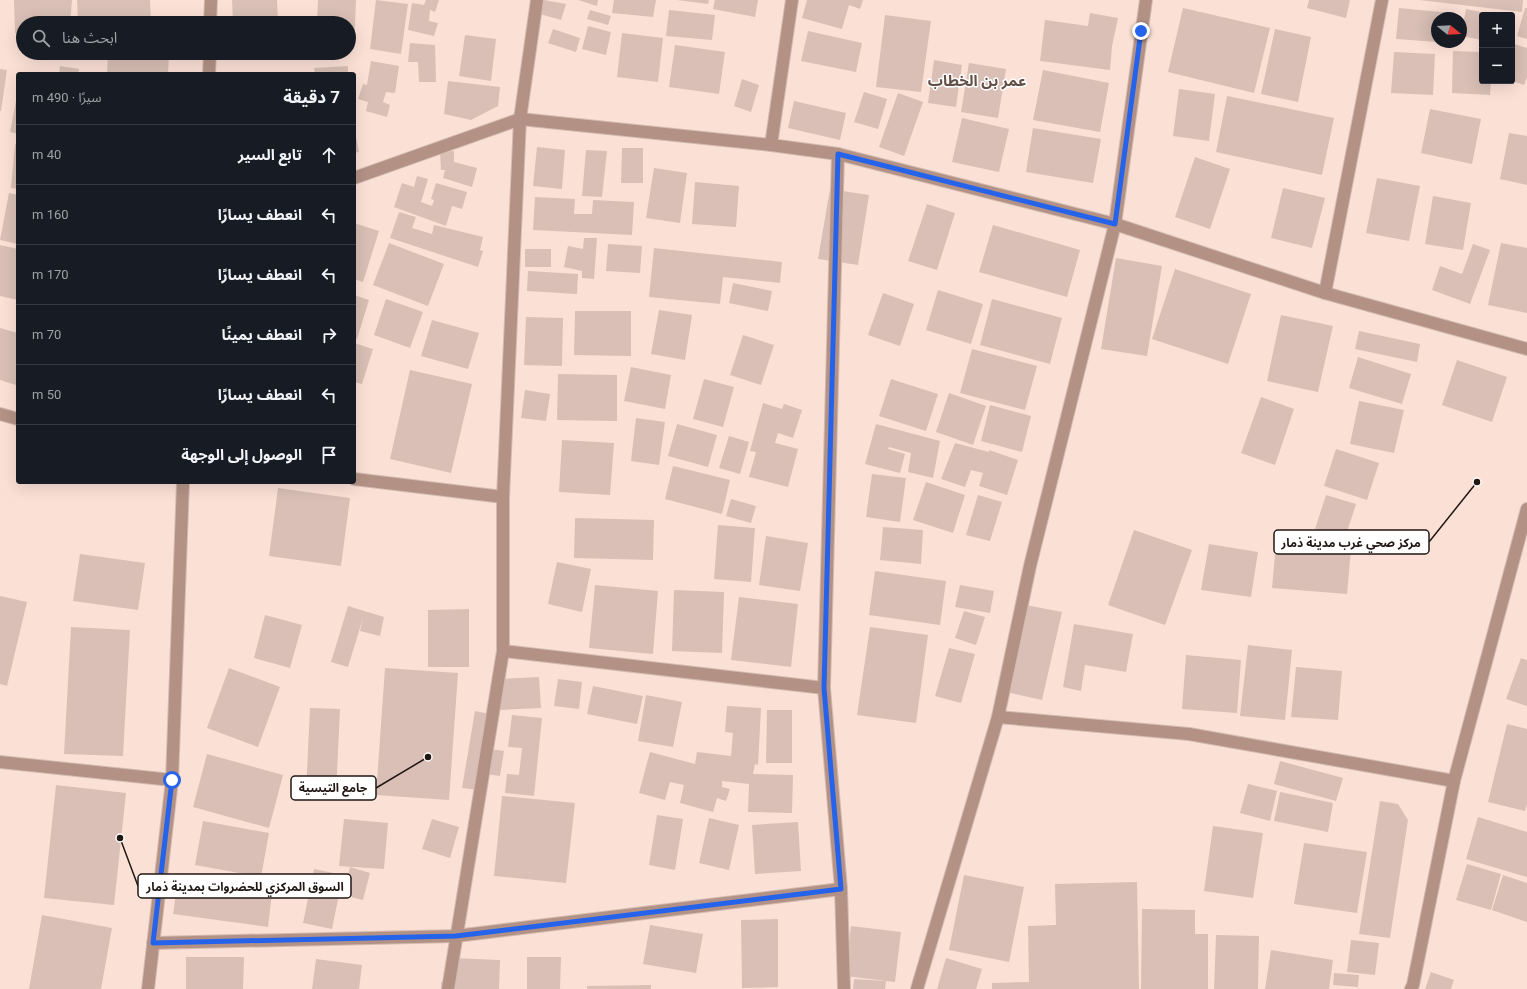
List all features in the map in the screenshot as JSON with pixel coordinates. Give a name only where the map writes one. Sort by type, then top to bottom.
[{"type":"street","points":[[210,0],[210,16]]},
{"type":"street","points":[[448,989],[503,651],[503,497],[520,119],[537,0]]},
{"type":"street","points":[[771,144],[792,0]]},
{"type":"street","points":[[917,989],[998,717],[1030,566],[1115,224],[1146,0]]},
{"type":"street","points":[[1325,293],[1382,0]]},
{"type":"street","points":[[209,72],[210,60]]},
{"type":"street","points":[[356,177],[520,119],[771,144],[838,154],[1115,224],[1325,293],[1527,349]]},
{"type":"street","points":[[838,154],[824,688],[841,889],[844,989]]},
{"type":"street","points":[[0,414],[16,418]]},
{"type":"street","points":[[356,479],[503,497]]},
{"type":"street","points":[[148,989],[172,780],[183,484]]},
{"type":"street","points":[[1411,989],[1415,978],[1454,781],[1527,509]]},
{"type":"street","points":[[503,651],[824,688]]},
{"type":"street","points":[[998,717],[1189,734],[1454,781]]},
{"type":"street","points":[[0,762],[172,780]]},
{"type":"street","points":[[153,943],[456,936],[841,889]]},
{"type":"building","points":[[14,0],[72,0],[71,16],[16,16],[15,33]]},
{"type":"building","points":[[77,0],[150,0],[151,16],[78,16]]},
{"type":"building","points":[[232,0],[277,0],[278,16],[233,16]]},
{"type":"building","points":[[318,0],[356,0],[355,16],[317,16]]},
{"type":"building","points":[[376,0],[408,4],[401,54],[370,49]]},
{"type":"building","points":[[426,0],[439,0],[435,12],[430,10],[429,21],[438,23],[434,36],[408,30],[412,3],[424,5]]},
{"type":"building","points":[[544,0],[566,4],[561,20],[540,14]]},
{"type":"building","points":[[578,0],[598,0],[597,6]]},
{"type":"building","points":[[614,0],[656,0],[653,17],[612,13]]},
{"type":"building","points":[[677,0],[709,0],[708,4]]},
{"type":"building","points":[[715,0],[758,0],[755,17],[713,9]]},
{"type":"building","points":[[807,0],[863,0],[860,9],[849,5],[842,29],[802,18]]},
{"type":"building","points":[[1309,0],[1350,0],[1346,18],[1307,8]]},
{"type":"building","points":[[1419,0],[1523,0],[1522,12]]},
{"type":"building","points":[[1183,8],[1270,28],[1254,93],[1168,72]]},
{"type":"building","points":[[1399,8],[1441,12],[1431,12],[1431,42],[1396,39]]},
{"type":"building","points":[[1525,8],[1527,8],[1527,39],[1517,36]]},
{"type":"building","points":[[1466,9],[1482,12],[1479,12],[1479,39],[1467,37],[1467,12],[1465,12]]},
{"type":"building","points":[[590,10],[611,16],[608,25],[587,19]]},
{"type":"building","points":[[669,10],[715,15],[712,40],[666,36]]},
{"type":"building","points":[[1090,13],[1118,18],[1112,46],[1110,70],[1040,61],[1045,20],[1088,26]]},
{"type":"building","points":[[885,15],[931,21],[921,92],[876,87]]},
{"type":"building","points":[[588,26],[611,32],[606,55],[582,49]]},
{"type":"building","points":[[553,29],[580,38],[576,52],[548,43]]},
{"type":"building","points":[[1275,29],[1311,37],[1298,102],[1261,94]]},
{"type":"building","points":[[808,31],[862,43],[856,72],[801,61]]},
{"type":"building","points":[[622,33],[663,38],[658,82],[617,77]]},
{"type":"building","points":[[465,35],[496,39],[491,81],[459,76]]},
{"type":"building","points":[[410,43],[435,45],[436,82],[419,82],[418,62],[408,62]]},
{"type":"building","points":[[1515,44],[1527,48],[1527,77],[1524,85],[1515,82]]},
{"type":"building","points":[[675,45],[725,52],[719,94],[669,87]]},
{"type":"building","points":[[1453,51],[1479,52],[1479,84],[1491,84],[1490,95],[1452,93]]},
{"type":"building","points":[[1394,52],[1435,54],[1433,95],[1391,93]]},
{"type":"building","points":[[108,60],[169,60],[168,72],[107,72]]},
{"type":"building","points":[[934,60],[962,65],[956,107],[928,103]]},
{"type":"building","points":[[371,61],[399,66],[395,93],[386,92],[383,102],[390,105],[387,117],[366,111],[368,102],[358,99],[363,84],[367,85]]},
{"type":"building","points":[[969,63],[1006,69],[998,118],[961,112]]},
{"type":"building","points":[[60,66],[79,69],[78,72],[59,72]]},
{"type":"building","points":[[348,66],[348,72],[315,72],[314,68]]},
{"type":"building","points":[[0,69],[7,70],[1,111],[0,111]]},
{"type":"building","points":[[1043,70],[1109,83],[1100,132],[1033,120]]},
{"type":"building","points":[[742,79],[759,85],[751,112],[734,106]]},
{"type":"building","points":[[448,81],[500,87],[498,106],[471,120],[444,114]]},
{"type":"building","points":[[1179,89],[1215,94],[1209,141],[1173,136]]},
{"type":"building","points":[[864,92],[887,99],[878,129],[854,122]]},
{"type":"building","points":[[898,93],[923,102],[904,156],[879,147]]},
{"type":"building","points":[[1227,96],[1334,118],[1322,175],[1216,152]]},
{"type":"building","points":[[16,101],[16,134],[10,132]]},
{"type":"building","points":[[794,101],[846,113],[840,140],[788,128]]},
{"type":"building","points":[[1430,109],[1481,119],[1472,164],[1421,153]]},
{"type":"building","points":[[962,118],[1009,129],[999,172],[952,162]]},
{"type":"building","points":[[1033,128],[1101,139],[1093,183],[1026,172]]},
{"type":"building","points":[[1509,133],[1527,136],[1527,185],[1500,179]]},
{"type":"building","points":[[356,136],[359,152],[356,153]]},
{"type":"building","points":[[15,144],[16,189],[11,188]]},
{"type":"building","points":[[537,147],[565,150],[562,189],[533,186]]},
{"type":"building","points":[[622,148],[643,148],[643,183],[621,183]]},
{"type":"building","points":[[586,150],[607,151],[602,197],[582,196]]},
{"type":"building","points":[[454,151],[454,162],[477,168],[472,187],[443,178],[445,170],[441,170],[440,152]]},
{"type":"building","points":[[1195,157],[1230,169],[1210,229],[1175,217]]},
{"type":"building","points":[[654,168],[687,173],[680,223],[646,218]]},
{"type":"building","points":[[417,176],[428,179],[421,202],[432,206],[434,200],[431,199],[436,183],[467,192],[462,209],[452,206],[446,226],[394,207],[402,183],[414,187]]},
{"type":"building","points":[[1377,178],[1420,186],[1409,241],[1366,233]]},
{"type":"building","points":[[695,182],[739,186],[736,227],[692,224]]},
{"type":"building","points":[[1283,188],[1325,198],[1312,248],[1271,238]]},
{"type":"building","points":[[830,189],[869,195],[858,265],[818,259]]},
{"type":"building","points":[[9,193],[16,195],[16,244],[0,240]]},
{"type":"building","points":[[1433,196],[1471,203],[1463,250],[1425,244]]},
{"type":"building","points":[[535,197],[575,199],[574,214],[592,214],[593,200],[634,202],[632,235],[533,230]]},
{"type":"building","points":[[927,204],[955,213],[937,270],[908,261]]},
{"type":"building","points":[[399,212],[416,217],[412,228],[432,234],[434,225],[483,237],[480,250],[483,251],[478,267],[390,238]]},
{"type":"building","points":[[356,224],[379,231],[363,282],[356,280]]},
{"type":"building","points":[[993,225],[1080,250],[1067,297],[979,272]]},
{"type":"building","points":[[584,238],[597,238],[594,279],[582,278],[582,271],[564,267],[568,246],[583,249]]},
{"type":"building","points":[[389,243],[444,264],[428,306],[373,285]]},
{"type":"building","points":[[1501,243],[1527,248],[1527,313],[1488,305]]},
{"type":"building","points":[[608,244],[642,246],[640,273],[606,271]]},
{"type":"building","points":[[1473,244],[1490,250],[1470,304],[1432,290],[1440,266],[1462,274]]},
{"type":"building","points":[[0,245],[16,249],[16,300],[0,296]]},
{"type":"building","points":[[654,248],[782,262],[780,283],[723,277],[720,304],[649,297]]},
{"type":"building","points":[[525,249],[551,249],[551,267],[525,267]]},
{"type":"building","points":[[1116,258],[1162,266],[1147,356],[1101,349]]},
{"type":"building","points":[[1175,269],[1251,294],[1228,364],[1152,339]]},
{"type":"building","points":[[528,271],[578,274],[577,294],[527,291]]},
{"type":"building","points":[[733,283],[772,291],[768,311],[729,303]]},
{"type":"building","points":[[938,290],[983,304],[971,344],[926,330]]},
{"type":"building","points":[[883,293],[914,304],[900,346],[868,335]]},
{"type":"building","points":[[356,296],[369,300],[356,339]]},
{"type":"building","points":[[386,299],[423,312],[410,348],[374,335]]},
{"type":"building","points":[[992,299],[1062,318],[1050,364],[980,345]]},
{"type":"building","points":[[659,310],[692,315],[685,360],[651,354]]},
{"type":"building","points":[[575,311],[631,311],[631,356],[574,355]]},
{"type":"building","points":[[1281,315],[1333,326],[1318,392],[1267,381]]},
{"type":"building","points":[[526,317],[563,318],[562,366],[524,365]]},
{"type":"building","points":[[432,320],[479,333],[468,369],[421,356]]},
{"type":"building","points":[[0,328],[16,332],[16,385],[0,380]]},
{"type":"building","points":[[1359,331],[1420,344],[1417,362],[1355,349]]},
{"type":"building","points":[[743,335],[774,345],[761,385],[730,375]]},
{"type":"building","points":[[356,344],[373,349],[362,384],[356,382]]},
{"type":"building","points":[[972,349],[1037,366],[1025,410],[960,393]]},
{"type":"building","points":[[1358,357],[1411,374],[1402,404],[1349,388]]},
{"type":"building","points":[[1457,360],[1507,377],[1492,422],[1442,405]]},
{"type":"building","points":[[631,367],[671,375],[665,409],[624,401]]},
{"type":"building","points":[[410,370],[472,384],[451,473],[390,459]]},
{"type":"building","points":[[558,374],[617,375],[617,421],[557,420]]},
{"type":"building","points":[[704,379],[734,387],[723,427],[693,419]]},
{"type":"building","points":[[891,379],[938,394],[926,431],[879,416]]},
{"type":"building","points":[[525,390],[550,394],[546,421],[521,418]]},
{"type":"building","points":[[949,393],[986,406],[973,445],[936,432]]},
{"type":"building","points":[[1261,397],[1294,409],[1275,465],[1241,453]]},
{"type":"building","points":[[1359,401],[1404,410],[1394,453],[1350,444]]},
{"type":"building","points":[[763,403],[782,409],[784,404],[802,410],[793,438],[778,433],[775,443],[798,449],[788,487],[749,477],[756,452],[750,451]]},
{"type":"building","points":[[990,405],[1031,416],[1022,452],[981,441]]},
{"type":"building","points":[[636,418],[665,422],[659,465],[631,461]]},
{"type":"building","points":[[677,424],[717,435],[708,467],[668,456]]},
{"type":"building","points":[[876,424],[940,441],[933,478],[908,472],[911,453],[889,447],[888,449],[905,454],[900,473],[865,464]]},
{"type":"building","points":[[729,436],[749,442],[740,474],[719,468]]},
{"type":"building","points":[[562,440],[614,443],[610,495],[559,492]]},
{"type":"building","points":[[955,443],[989,452],[989,450],[1018,460],[1007,495],[979,486],[983,473],[971,470],[965,487],[941,479]]},
{"type":"building","points":[[1336,449],[1379,463],[1367,500],[1324,486]]},
{"type":"building","points":[[673,466],[730,480],[722,514],[665,499]]},
{"type":"building","points":[[872,474],[906,478],[900,522],[866,517]]},
{"type":"building","points":[[926,482],[965,495],[953,533],[913,520]]},
{"type":"building","points":[[278,488],[350,498],[341,566],[269,556]]},
{"type":"building","points":[[978,495],[1002,502],[990,541],[966,535]]},
{"type":"building","points":[[1326,495],[1356,504],[1345,538],[1315,529]]},
{"type":"building","points":[[731,499],[756,506],[751,523],[726,516]]},
{"type":"building","points":[[575,518],[654,520],[653,560],[574,558]]},
{"type":"building","points":[[718,525],[755,528],[751,582],[714,579]]},
{"type":"building","points":[[883,527],[923,530],[921,564],[880,560]]},
{"type":"building","points":[[1134,530],[1192,550],[1165,625],[1108,605]]},
{"type":"building","points":[[766,536],[808,543],[800,591],[759,585]]},
{"type":"building","points":[[1276,543],[1351,549],[1347,594],[1272,588]]},
{"type":"building","points":[[1209,544],[1258,552],[1251,597],[1201,590]]},
{"type":"building","points":[[80,554],[145,563],[138,610],[73,601]]},
{"type":"building","points":[[557,562],[591,569],[582,612],[548,604]]},
{"type":"building","points":[[875,571],[946,581],[940,625],[869,615]]},
{"type":"building","points":[[595,585],[658,591],[653,654],[589,648]]},
{"type":"building","points":[[960,585],[994,591],[990,613],[955,607]]},
{"type":"building","points":[[674,590],[724,592],[722,653],[672,651]]},
{"type":"building","points":[[0,596],[27,602],[7,686],[0,684]]},
{"type":"building","points":[[739,597],[798,604],[791,667],[731,660]]},
{"type":"building","points":[[1026,605],[1062,612],[1042,700],[1006,692]]},
{"type":"building","points":[[348,606],[384,617],[380,636],[360,631],[363,618],[348,667],[331,662]]},
{"type":"building","points":[[469,609],[469,667],[428,667],[428,610]]},
{"type":"building","points":[[964,611],[985,617],[976,645],[955,638]]},
{"type":"building","points":[[265,615],[302,625],[290,668],[254,658]]},
{"type":"building","points":[[1074,624],[1133,634],[1126,672],[1085,665],[1081,691],[1063,687]]},
{"type":"building","points":[[71,627],[130,630],[123,756],[64,754]]},
{"type":"building","points":[[870,627],[928,635],[916,723],[857,715]]},
{"type":"building","points":[[1248,645],[1292,650],[1285,720],[1240,716]]},
{"type":"building","points":[[949,648],[975,654],[961,703],[935,696]]},
{"type":"building","points":[[1186,655],[1241,660],[1237,713],[1182,709]]},
{"type":"building","points":[[1521,658],[1527,660],[1527,706],[1506,699]]},
{"type":"building","points":[[1296,667],[1342,671],[1338,720],[1291,717]]},
{"type":"building","points":[[229,668],[280,687],[258,747],[207,728]]},
{"type":"building","points":[[385,668],[458,673],[449,800],[376,795]]},
{"type":"building","points":[[539,677],[541,708],[500,710],[499,679]]},
{"type":"building","points":[[558,679],[582,682],[579,709],[554,706]]},
{"type":"building","points":[[593,686],[643,696],[637,724],[587,714]]},
{"type":"building","points":[[646,695],[682,702],[673,747],[638,741]]},
{"type":"building","points":[[727,706],[761,708],[758,765],[755,764],[753,774],[793,775],[792,813],[748,812],[749,784],[722,781],[722,787],[730,789],[726,801],[717,798],[713,812],[680,803],[684,785],[670,782],[665,800],[639,793],[650,752],[695,764],[697,752],[731,756],[733,733],[725,732]]},
{"type":"building","points":[[310,708],[340,709],[336,794],[306,792]]},
{"type":"building","points":[[767,710],[792,710],[792,763],[766,763]]},
{"type":"building","points":[[475,711],[490,714],[484,748],[504,751],[500,776],[480,773],[478,790],[462,788]]},
{"type":"building","points":[[512,715],[542,718],[534,796],[505,793],[507,774],[519,775],[522,748],[508,747]]},
{"type":"building","points":[[1507,724],[1527,729],[1527,804],[1525,811],[1488,802]]},
{"type":"building","points":[[207,754],[283,775],[269,828],[193,807]]},
{"type":"building","points":[[1280,761],[1343,778],[1336,801],[1274,784]]},
{"type":"building","points":[[1248,784],[1277,791],[1270,821],[1240,813]]},
{"type":"building","points":[[56,785],[126,793],[114,905],[44,898]]},
{"type":"building","points":[[1280,792],[1333,803],[1328,832],[1274,821]]},
{"type":"building","points":[[502,796],[575,803],[566,883],[494,876]]},
{"type":"building","points":[[1380,801],[1398,804],[1408,820],[1390,938],[1359,934]]},
{"type":"building","points":[[657,815],[683,819],[675,870],[649,865]]},
{"type":"building","points":[[1478,817],[1527,832],[1527,877],[1466,859]]},
{"type":"building","points":[[709,818],[739,825],[729,870],[699,863]]},
{"type":"building","points":[[344,819],[388,823],[384,869],[339,866]]},
{"type":"building","points":[[432,819],[459,827],[450,858],[422,849]]},
{"type":"building","points":[[203,821],[269,833],[261,877],[195,865]]},
{"type":"building","points":[[798,822],[801,871],[755,874],[752,825]]},
{"type":"building","points":[[1213,826],[1263,833],[1253,898],[1204,891]]},
{"type":"building","points":[[1304,843],[1367,852],[1357,913],[1294,904]]},
{"type":"building","points":[[1467,864],[1501,874],[1491,910],[1456,900]]},
{"type":"building","points":[[350,867],[370,873],[363,900],[343,895]]},
{"type":"building","points":[[314,869],[343,875],[332,929],[303,923]]},
{"type":"building","points":[[179,873],[273,885],[268,927],[173,914]]},
{"type":"building","points":[[964,875],[1024,887],[1009,962],[949,950]]},
{"type":"building","points":[[1503,875],[1527,883],[1527,922],[1492,910]]},
{"type":"building","points":[[1137,882],[1139,989],[992,989],[992,983],[1029,982],[1028,926],[1056,925],[1055,884]]},
{"type":"building","points":[[1142,909],[1195,910],[1195,934],[1208,934],[1208,989],[1141,989]]},
{"type":"building","points":[[42,915],[112,928],[101,989],[29,989]]},
{"type":"building","points":[[778,919],[778,987],[742,988],[741,920]]},
{"type":"building","points":[[650,925],[703,934],[696,973],[643,964]]},
{"type":"building","points":[[851,926],[901,932],[895,982],[845,976]]},
{"type":"building","points":[[1216,935],[1259,936],[1258,989],[1214,989]]},
{"type":"building","points":[[1351,940],[1379,943],[1375,975],[1347,972]]},
{"type":"building","points":[[1271,950],[1333,960],[1329,989],[1265,989]]},
{"type":"building","points":[[186,957],[244,957],[243,989],[186,989]]},
{"type":"building","points":[[527,957],[561,957],[560,989],[527,989]]},
{"type":"building","points":[[452,958],[500,960],[499,989],[441,989],[441,982],[451,982]]},
{"type":"building","points":[[946,958],[982,969],[976,989],[937,989]]},
{"type":"building","points":[[316,959],[362,965],[359,989],[312,989]]},
{"type":"building","points":[[1431,972],[1454,980],[1451,989],[1425,989]]},
{"type":"building","points":[[1334,973],[1359,975],[1358,987],[1333,985]]},
{"type":"building","points":[[854,979],[886,981],[885,989],[853,989]]},
{"type":"building","points":[[651,985],[651,989],[587,989],[587,986]]},
{"type":"place","name":"مركز صحي غرب مدينة ذمار","points":[[1477,482]]},
{"type":"place","name":"جامع التيسية","points":[[428,757]]},
{"type":"place","name":"السوق المركزي للحضروات بمدينة ذمار","points":[[120,838]]},
{"type":"district","name":"عمر بن الخطاب","points":[[977,81]]},
{"type":"route","points":[[172,780],[153,943],[456,936],[841,889],[824,688],[838,154],[1115,224],[1141,31]]}]
